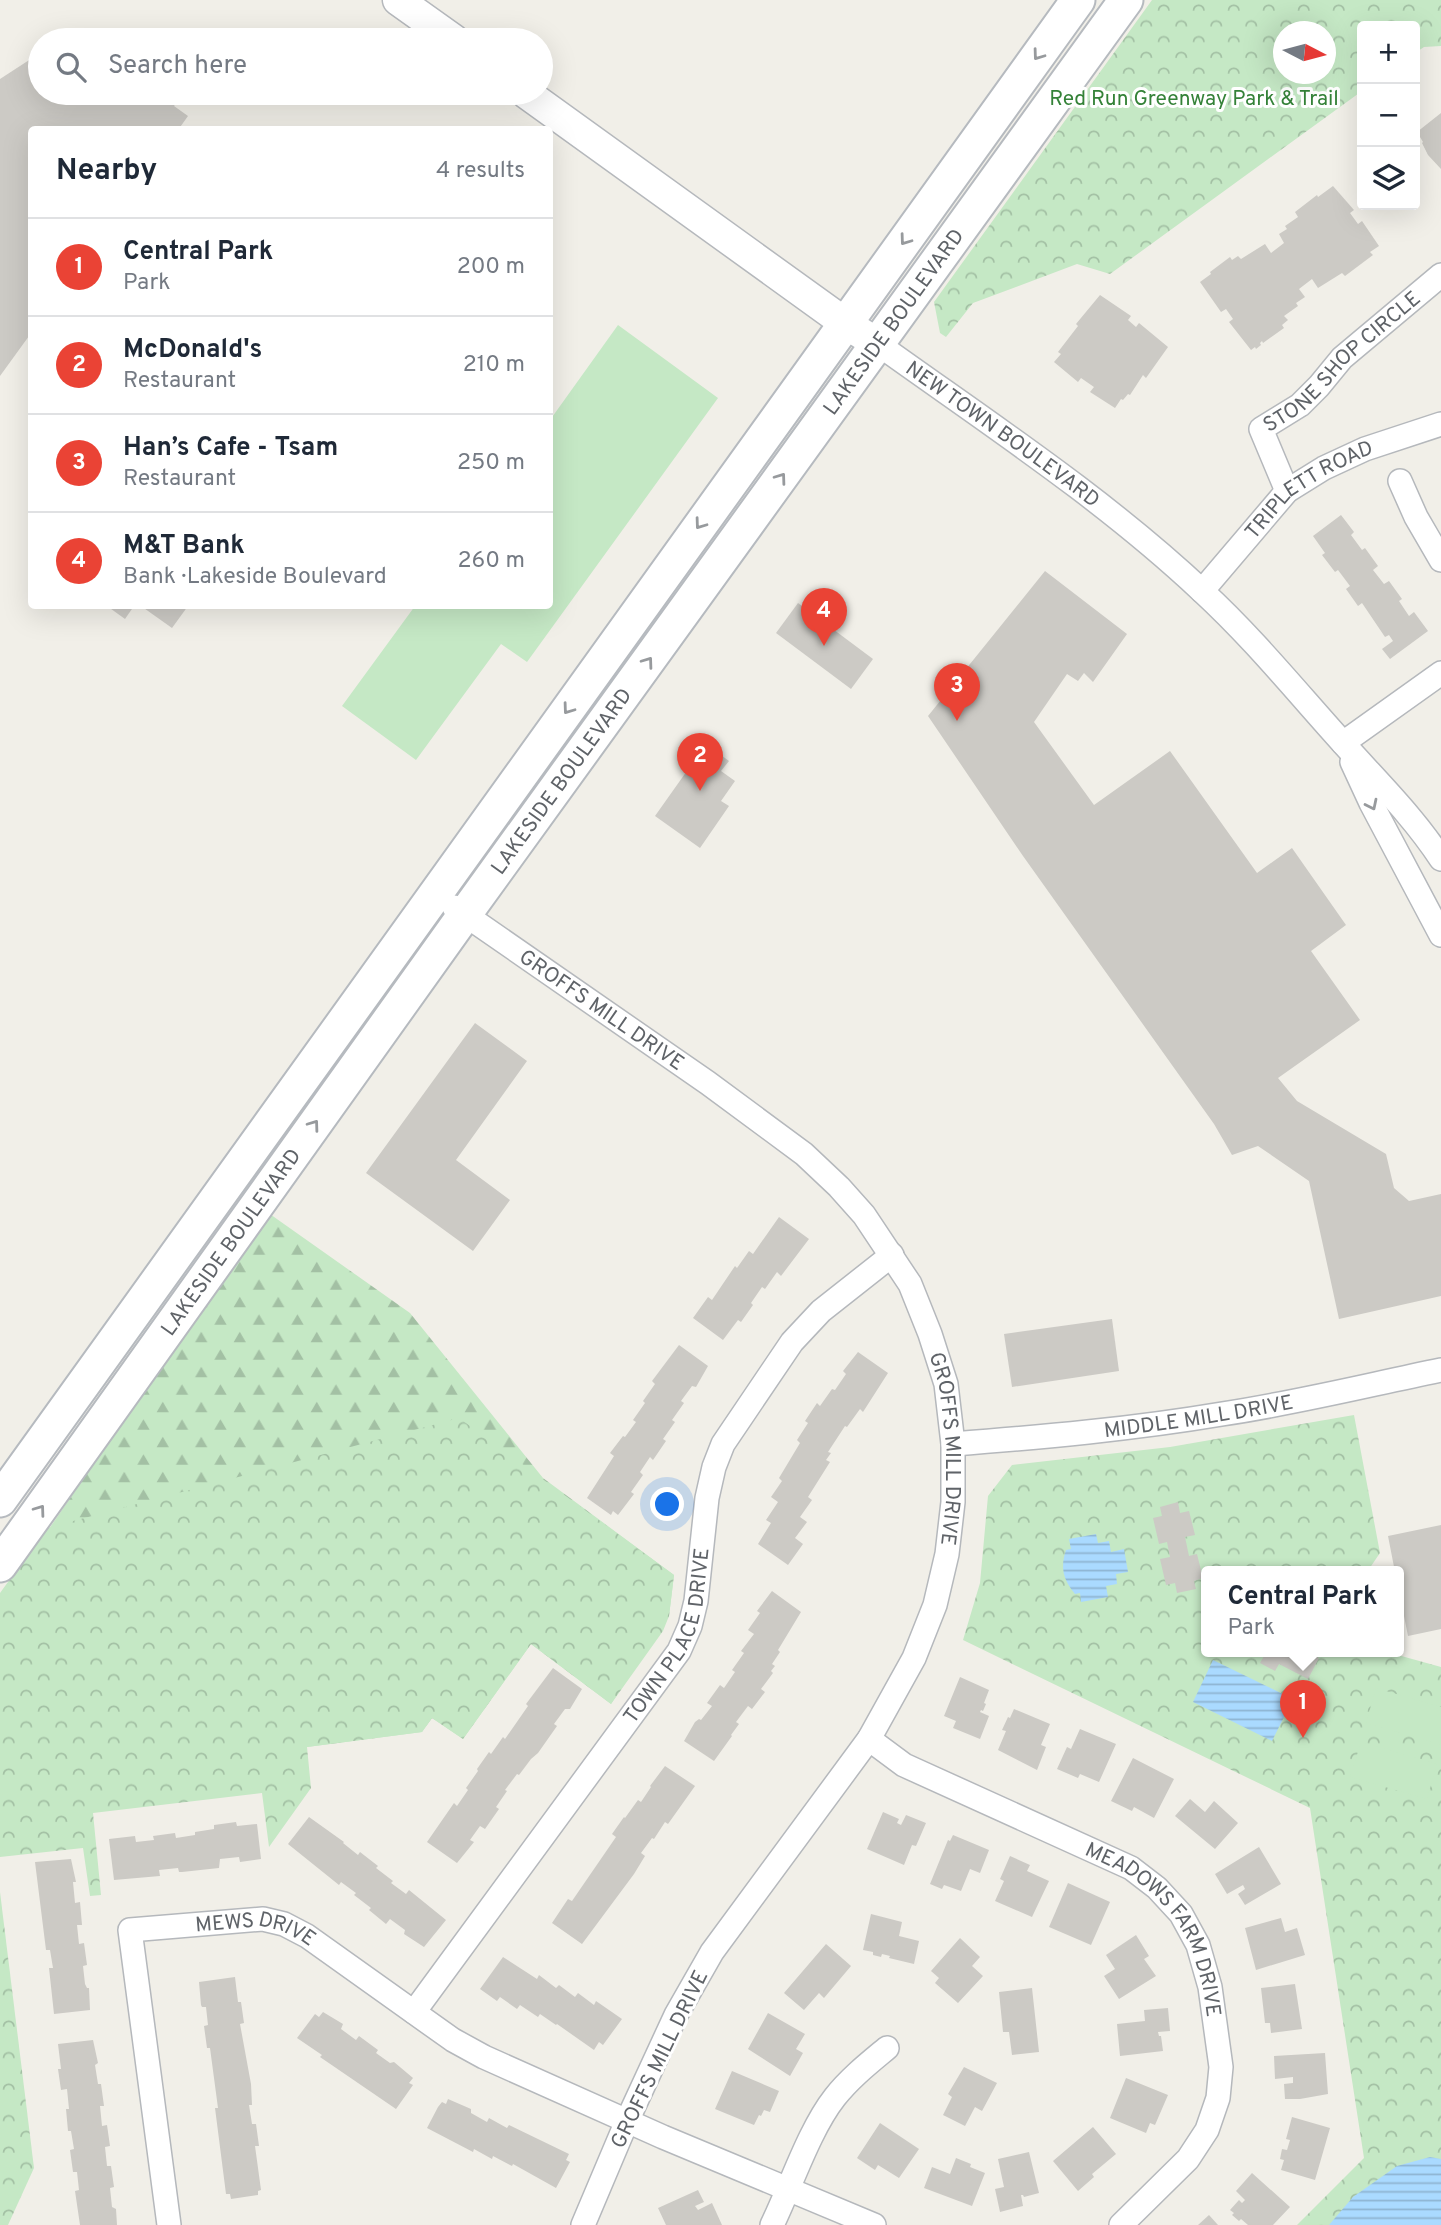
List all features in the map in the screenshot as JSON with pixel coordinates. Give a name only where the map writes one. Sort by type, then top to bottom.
[{"type":"main road","name":"LAKESIDE BOULEVARD","points":[[0,1500],[1078,0]]},
{"type":"main road","name":"LAKESIDE BOULEVARD","points":[[0,1565],[465,914],[1126,0]]},
{"type":"street","points":[[398,0],[437,28]]},
{"type":"street","name":"NEW TOWN BOULEVARD","points":[[544,105],[845,323],[1076,485],[1136,534],[1202,591],[1265,653],[1391,794],[1441,859]]},
{"type":"street","name":"STONE SHOP CIRCLE","points":[[1287,491],[1261,429],[1300,405],[1320,386],[1342,358],[1441,275]]},
{"type":"street","name":"TRIPLETT ROAD","points":[[1202,591],[1287,491],[1324,468],[1365,449],[1441,424]]},
{"type":"street","points":[[1400,481],[1416,517],[1441,560]]},
{"type":"street","points":[[1343,743],[1441,673]]},
{"type":"street","name":"NEW TOWN BOULEVARD","points":[[1343,743],[1371,803],[1441,935]]},
{"type":"street","name":"GROFFS MILL DRIVE","points":[[434,894],[708,1083],[804,1154],[839,1186],[864,1215],[910,1284],[946,1384],[953,1444],[953,1502],[947,1554],[935,1605],[914,1658],[869,1740],[712,1952],[676,2015],[583,2225]]},
{"type":"street","name":"TOWN PLACE DRIVE","points":[[414,2012],[679,1651],[690,1626],[696,1601],[707,1498],[723,1444],[799,1334],[821,1311],[892,1255]]},
{"type":"street","name":"MIDDLE MILL DRIVE","points":[[953,1444],[1149,1426],[1314,1398],[1441,1370]]},
{"type":"street","name":"MEADOWS FARM DRIVE","points":[[869,1740],[904,1765],[1130,1868],[1157,1888],[1181,1914],[1198,1945],[1210,1987],[1221,2067],[1218,2098],[1207,2130],[1188,2159],[1121,2225]]},
{"type":"street","name":"MEWS DRIVE","points":[[169,2225],[130,1930],[253,1919],[284,1924],[307,1936],[453,2040],[484,2057],[627,2121]]},
{"type":"street","points":[[772,2225],[819,2120],[835,2096],[852,2078],[887,2048]]},
{"type":"street","points":[[627,2121],[874,2225]]},
{"type":"green space","name":"Red Run Greenway Park & Trail","points":[[1152,0],[1441,0],[1441,46],[1420,50],[1420,21],[1357,21],[1357,95],[1110,274],[1077,264],[973,303],[946,337],[940,333],[934,302]]},
{"type":"green space","points":[[618,325],[718,398],[527,662],[501,644],[416,760],[342,706],[413,609],[553,609],[553,416]]},
{"type":"green space","points":[[267,1212],[410,1313],[543,1478],[674,1575],[669,1616],[611,1704],[531,1644],[463,1739],[432,1718],[422,1732],[307,1747],[0,1600]]},
{"type":"green space","points":[[1354,1415],[1380,1553],[1371,1566],[1201,1566],[1201,1657],[1404,1657],[1441,1667],[1441,2225],[1297,2225],[1364,2158],[1310,1808],[963,1640],[980,1583],[988,1496],[1012,1465],[1170,1447]]},
{"type":"green space","points":[[459,1418],[674,1575],[669,1616],[663,1631],[611,1704],[531,1644],[463,1739],[432,1718],[422,1732],[307,1747],[311,1788],[269,1847],[262,1793],[93,1813],[101,1895],[90,1896],[83,1848],[0,1857],[0,1593],[47,1528]]},
{"type":"green space","points":[[1376,1688],[1441,1707],[1441,1745],[1366,1723]]},
{"type":"green space","points":[[1361,1742],[1437,1764],[1427,1799],[1350,1777]]},
{"type":"green space","points":[[0,1892],[34,2168],[8,2225],[0,2225]]},
{"type":"water","points":[[1096,1534],[1098,1543],[1109,1541],[1111,1552],[1124,1549],[1128,1572],[1116,1574],[1117,1584],[1106,1586],[1108,1597],[1081,1602],[1080,1593],[1075,1594],[1065,1578],[1064,1556],[1066,1550],[1071,1549],[1069,1539]]},
{"type":"water","points":[[1213,1660],[1293,1699],[1272,1741],[1193,1702]]},
{"type":"water","points":[[1430,2157],[1441,2159],[1441,2225],[1329,2225],[1353,2197],[1397,2166]]},
{"type":"building","points":[[28,61],[28,105],[175,105],[188,116],[181,126],[28,126],[28,337],[0,376],[0,79]]},
{"type":"building","points":[[1441,113],[1441,169],[1428,155],[1420,137],[1420,130]]},
{"type":"building","points":[[1333,186],[1354,210],[1350,213],[1358,224],[1362,221],[1379,246],[1370,252],[1373,255],[1345,276],[1342,273],[1318,288],[1312,279],[1299,289],[1305,297],[1284,316],[1288,320],[1282,325],[1284,328],[1251,350],[1229,322],[1233,319],[1226,309],[1221,312],[1200,282],[1230,257],[1232,260],[1238,256],[1241,259],[1265,244],[1271,253],[1284,243],[1279,234],[1298,217],[1295,212]]},
{"type":"building","points":[[1100,295],[1131,316],[1128,320],[1136,327],[1139,323],[1168,347],[1146,378],[1143,375],[1130,395],[1121,399],[1115,408],[1090,392],[1094,387],[1081,378],[1078,382],[1054,362],[1061,354],[1058,352],[1078,326],[1076,324]]},
{"type":"building","points":[[1341,515],[1354,532],[1351,535],[1378,566],[1373,570],[1384,584],[1389,581],[1402,599],[1399,601],[1409,616],[1414,612],[1428,631],[1390,659],[1382,649],[1393,641],[1389,635],[1385,637],[1362,603],[1358,606],[1346,589],[1350,586],[1322,555],[1325,553],[1313,536]]},
{"type":"building","points":[[1045,571],[1127,634],[1093,682],[1084,673],[1078,681],[1067,674],[1034,722],[1094,805],[1170,751],[1257,873],[1292,848],[1346,925],[1311,951],[1360,1020],[1278,1078],[1297,1101],[1386,1154],[1394,1188],[1409,1201],[1441,1194],[1441,1296],[1339,1319],[1309,1181],[1258,1146],[1232,1155],[1214,1124],[1023,856],[928,716]]},
{"type":"building","points":[[798,603],[873,659],[851,689],[776,633]]},
{"type":"building","points":[[111,609],[132,609],[125,619]]},
{"type":"building","points":[[145,609],[186,609],[172,628]]},
{"type":"building","points":[[706,744],[729,761],[721,771],[735,781],[721,801],[729,806],[700,848],[655,816]]},
{"type":"building","points":[[475,1023],[527,1061],[456,1160],[510,1200],[473,1251],[366,1173]]},
{"type":"building","points":[[779,1217],[809,1239],[781,1276],[777,1272],[765,1289],[762,1287],[741,1322],[738,1320],[723,1340],[693,1318],[708,1297],[712,1300],[735,1266],[737,1268],[749,1251],[753,1254]]},
{"type":"building","points":[[1112,1319],[1119,1371],[1012,1387],[1004,1334]]},
{"type":"building","points":[[679,1345],[708,1366],[696,1387],[692,1386],[681,1401],[684,1403],[672,1420],[675,1422],[663,1439],[666,1441],[653,1460],[650,1457],[640,1472],[643,1475],[631,1492],[634,1494],[618,1515],[613,1511],[611,1515],[587,1498],[614,1456],[610,1453],[636,1422],[633,1420],[655,1384],[652,1381]]},
{"type":"building","points":[[858,1352],[888,1373],[863,1412],[860,1409],[847,1427],[845,1426],[828,1452],[831,1453],[826,1460],[830,1462],[808,1497],[812,1500],[800,1517],[807,1522],[795,1538],[803,1544],[788,1565],[758,1544],[771,1523],[766,1520],[778,1502],[771,1497],[782,1481],[779,1478],[800,1443],[797,1440],[808,1423],[805,1421],[817,1403],[820,1406],[832,1389],[835,1390],[846,1374],[843,1371]]},
{"type":"building","points":[[1178,1502],[1180,1513],[1189,1511],[1195,1535],[1185,1537],[1189,1556],[1197,1554],[1201,1570],[1201,1579],[1194,1581],[1196,1589],[1177,1593],[1175,1583],[1166,1585],[1160,1559],[1170,1557],[1167,1542],[1159,1544],[1153,1518],[1162,1516],[1160,1507]]},
{"type":"building","points":[[1441,1525],[1441,1629],[1408,1636],[1404,1616],[1404,1566],[1394,1566],[1388,1536]]},
{"type":"building","points":[[772,1591],[801,1612],[778,1650],[780,1652],[772,1664],[775,1666],[771,1671],[773,1673],[761,1689],[765,1692],[752,1709],[748,1706],[736,1722],[739,1724],[714,1761],[684,1741],[695,1722],[701,1720],[712,1706],[707,1703],[720,1685],[724,1688],[735,1672],[732,1670],[744,1653],[741,1651],[754,1634],[748,1630],[760,1613],[757,1611]]},
{"type":"building","points":[[1263,1657],[1319,1658],[1308,1679],[1279,1664],[1275,1671],[1260,1663]]},
{"type":"building","points":[[553,1668],[582,1689],[570,1709],[565,1709],[554,1724],[557,1726],[538,1753],[505,1790],[507,1791],[496,1807],[499,1809],[485,1829],[480,1826],[470,1840],[474,1842],[457,1863],[427,1842],[454,1803],[457,1806],[477,1769],[503,1737],[505,1739],[528,1706],[526,1704]]},
{"type":"building","points":[[960,1677],[989,1690],[984,1703],[986,1704],[980,1712],[989,1716],[980,1739],[953,1728],[956,1721],[944,1716]]},
{"type":"building","points":[[1014,1709],[1050,1724],[1041,1745],[1046,1747],[1037,1770],[998,1750],[1006,1731],[1002,1730]]},
{"type":"building","points":[[1080,1729],[1116,1744],[1099,1782],[1080,1774],[1078,1778],[1057,1769],[1067,1747],[1071,1749]]},
{"type":"building","points":[[1133,1758],[1174,1779],[1154,1818],[1134,1807],[1132,1811],[1111,1801]]},
{"type":"building","points":[[665,1766],[695,1786],[668,1824],[665,1822],[641,1853],[645,1856],[634,1874],[582,1944],[552,1923],[568,1899],[572,1901],[616,1837],[612,1834],[624,1817],[638,1800],[641,1802]]},
{"type":"building","points":[[1190,1799],[1205,1812],[1214,1801],[1238,1823],[1215,1849],[1175,1816]]},
{"type":"building","points":[[883,1812],[899,1819],[897,1823],[901,1825],[906,1815],[926,1823],[916,1846],[912,1845],[904,1865],[867,1849]]},
{"type":"building","points":[[309,1817],[358,1855],[360,1852],[378,1866],[376,1868],[393,1881],[391,1883],[406,1894],[409,1890],[446,1920],[424,1947],[404,1934],[405,1930],[390,1919],[386,1924],[354,1895],[356,1893],[341,1882],[339,1885],[288,1844]]},
{"type":"building","points":[[236,1822],[237,1826],[257,1824],[261,1859],[240,1862],[239,1857],[220,1859],[219,1868],[182,1872],[179,1872],[178,1868],[159,1870],[160,1876],[114,1880],[109,1839],[135,1836],[136,1842],[175,1833],[176,1838],[214,1829],[214,1825]]},
{"type":"building","points":[[953,1835],[989,1850],[980,1873],[970,1869],[961,1891],[944,1885],[942,1889],[930,1884],[948,1840],[950,1841]]},
{"type":"building","points":[[1259,1847],[1281,1884],[1245,1905],[1238,1894],[1245,1889],[1243,1885],[1227,1894],[1215,1874]]},
{"type":"building","points":[[1010,1856],[1030,1865],[1027,1871],[1049,1881],[1032,1917],[995,1901],[1004,1881],[1000,1879]]},
{"type":"building","points":[[71,1859],[76,1882],[73,1882],[75,1903],[80,1902],[82,1925],[77,1925],[79,1944],[84,1943],[87,1965],[83,1966],[85,1984],[89,1988],[90,2010],[54,2014],[49,1968],[53,1968],[50,1950],[46,1950],[35,1862]]},
{"type":"building","points":[[1068,1883],[1110,1902],[1091,1945],[1049,1927]]},
{"type":"building","points":[[871,1914],[902,1922],[899,1936],[919,1941],[914,1964],[882,1954],[881,1957],[873,1955],[873,1952],[863,1950]]},
{"type":"building","points":[[1281,1918],[1285,1932],[1297,1928],[1305,1955],[1256,1970],[1245,1928]]},
{"type":"building","points":[[1136,1935],[1149,1956],[1144,1959],[1156,1976],[1119,1999],[1104,1976],[1115,1969],[1106,1955]]},
{"type":"building","points":[[960,1938],[980,1957],[972,1966],[983,1976],[958,2003],[935,1983],[939,1978],[931,1971]]},
{"type":"building","points":[[826,1944],[851,1966],[824,1998],[819,1993],[804,2010],[784,1993]]},
{"type":"building","points":[[503,1957],[537,1979],[539,1975],[556,1988],[559,1985],[575,1997],[578,1993],[594,2005],[596,2001],[622,2019],[603,2045],[599,2042],[594,2050],[540,2014],[538,2017],[520,2005],[517,2009],[500,1997],[497,2001],[480,1989]]},
{"type":"building","points":[[235,1977],[244,2023],[240,2024],[251,2084],[252,2105],[249,2105],[252,2124],[256,2124],[259,2146],[255,2146],[261,2190],[258,2195],[231,2199],[230,2194],[226,2194],[215,2108],[218,2108],[210,2048],[207,2048],[204,2026],[208,2025],[206,2007],[201,2005],[199,1982]]},
{"type":"building","points":[[1295,1984],[1302,2029],[1271,2033],[1270,2023],[1265,2023],[1261,1988]]},
{"type":"building","points":[[1032,1988],[1039,2052],[1012,2055],[1009,2032],[1003,2032],[999,1992]]},
{"type":"building","points":[[1168,2008],[1170,2031],[1158,2032],[1163,2051],[1120,2056],[1117,2024],[1145,2021],[1144,2010]]},
{"type":"building","points":[[323,2012],[343,2024],[341,2029],[356,2040],[359,2036],[378,2050],[376,2053],[390,2063],[394,2062],[413,2078],[409,2083],[413,2085],[396,2109],[297,2038],[315,2014],[319,2017]]},
{"type":"building","points":[[768,2013],[805,2034],[796,2049],[803,2053],[790,2076],[748,2049]]},
{"type":"building","points":[[93,2040],[98,2063],[95,2065],[98,2084],[101,2084],[104,2106],[100,2106],[102,2126],[107,2125],[110,2146],[105,2147],[107,2166],[111,2166],[114,2187],[110,2188],[117,2225],[80,2225],[75,2191],[79,2190],[77,2172],[73,2172],[70,2150],[74,2149],[71,2131],[68,2131],[67,2089],[61,2090],[58,2069],[61,2069],[58,2044]]},
{"type":"building","points":[[1325,2053],[1328,2094],[1285,2099],[1284,2084],[1293,2083],[1293,2077],[1275,2079],[1274,2056]]},
{"type":"building","points":[[964,2067],[997,2083],[982,2111],[975,2107],[965,2126],[943,2115],[952,2097],[948,2094]]},
{"type":"building","points":[[732,2071],[779,2091],[770,2112],[764,2110],[754,2125],[715,2109]]},
{"type":"building","points":[[1126,2078],[1168,2095],[1155,2125],[1150,2123],[1146,2133],[1110,2118]]},
{"type":"building","points":[[448,2099],[471,2109],[471,2113],[487,2122],[489,2118],[507,2128],[509,2125],[569,2154],[566,2160],[570,2162],[556,2188],[513,2164],[512,2166],[493,2156],[492,2159],[474,2149],[473,2152],[427,2128],[438,2107],[442,2102],[446,2104]]},
{"type":"building","points":[[1292,2117],[1330,2128],[1315,2180],[1281,2170],[1284,2160],[1280,2159],[1282,2149],[1287,2150],[1290,2140],[1286,2139]]},
{"type":"building","points":[[880,2123],[919,2149],[899,2178],[878,2165],[875,2170],[857,2158]]},
{"type":"building","points":[[1093,2127],[1116,2154],[1092,2174],[1094,2177],[1078,2191],[1053,2161]]},
{"type":"building","points":[[1029,2152],[1039,2193],[1024,2197],[1021,2195],[1023,2206],[1000,2212],[995,2189],[1004,2187],[998,2159]]},
{"type":"building","points":[[956,2158],[985,2173],[972,2206],[924,2188],[932,2167],[950,2174]]},
{"type":"building","points":[[1252,2173],[1290,2207],[1273,2225],[1248,2225],[1232,2215],[1234,2213],[1230,2210],[1239,2200],[1242,2203],[1245,2200],[1236,2191]]},
{"type":"building","points":[[698,2190],[704,2202],[695,2206],[698,2210],[712,2203],[722,2225],[666,2225],[658,2208]]},
{"type":"building","points":[[1209,2215],[1218,2225],[1198,2225]]},
{"type":"place","name":"M&T Bank","points":[[824,646]]},
{"type":"place","name":"Han’s Cafe - Tsam","points":[[957,721]]},
{"type":"place","name":"McDonald's","points":[[700,791]]},
{"type":"place","name":"Central Park","points":[[1303,1738]]}]
